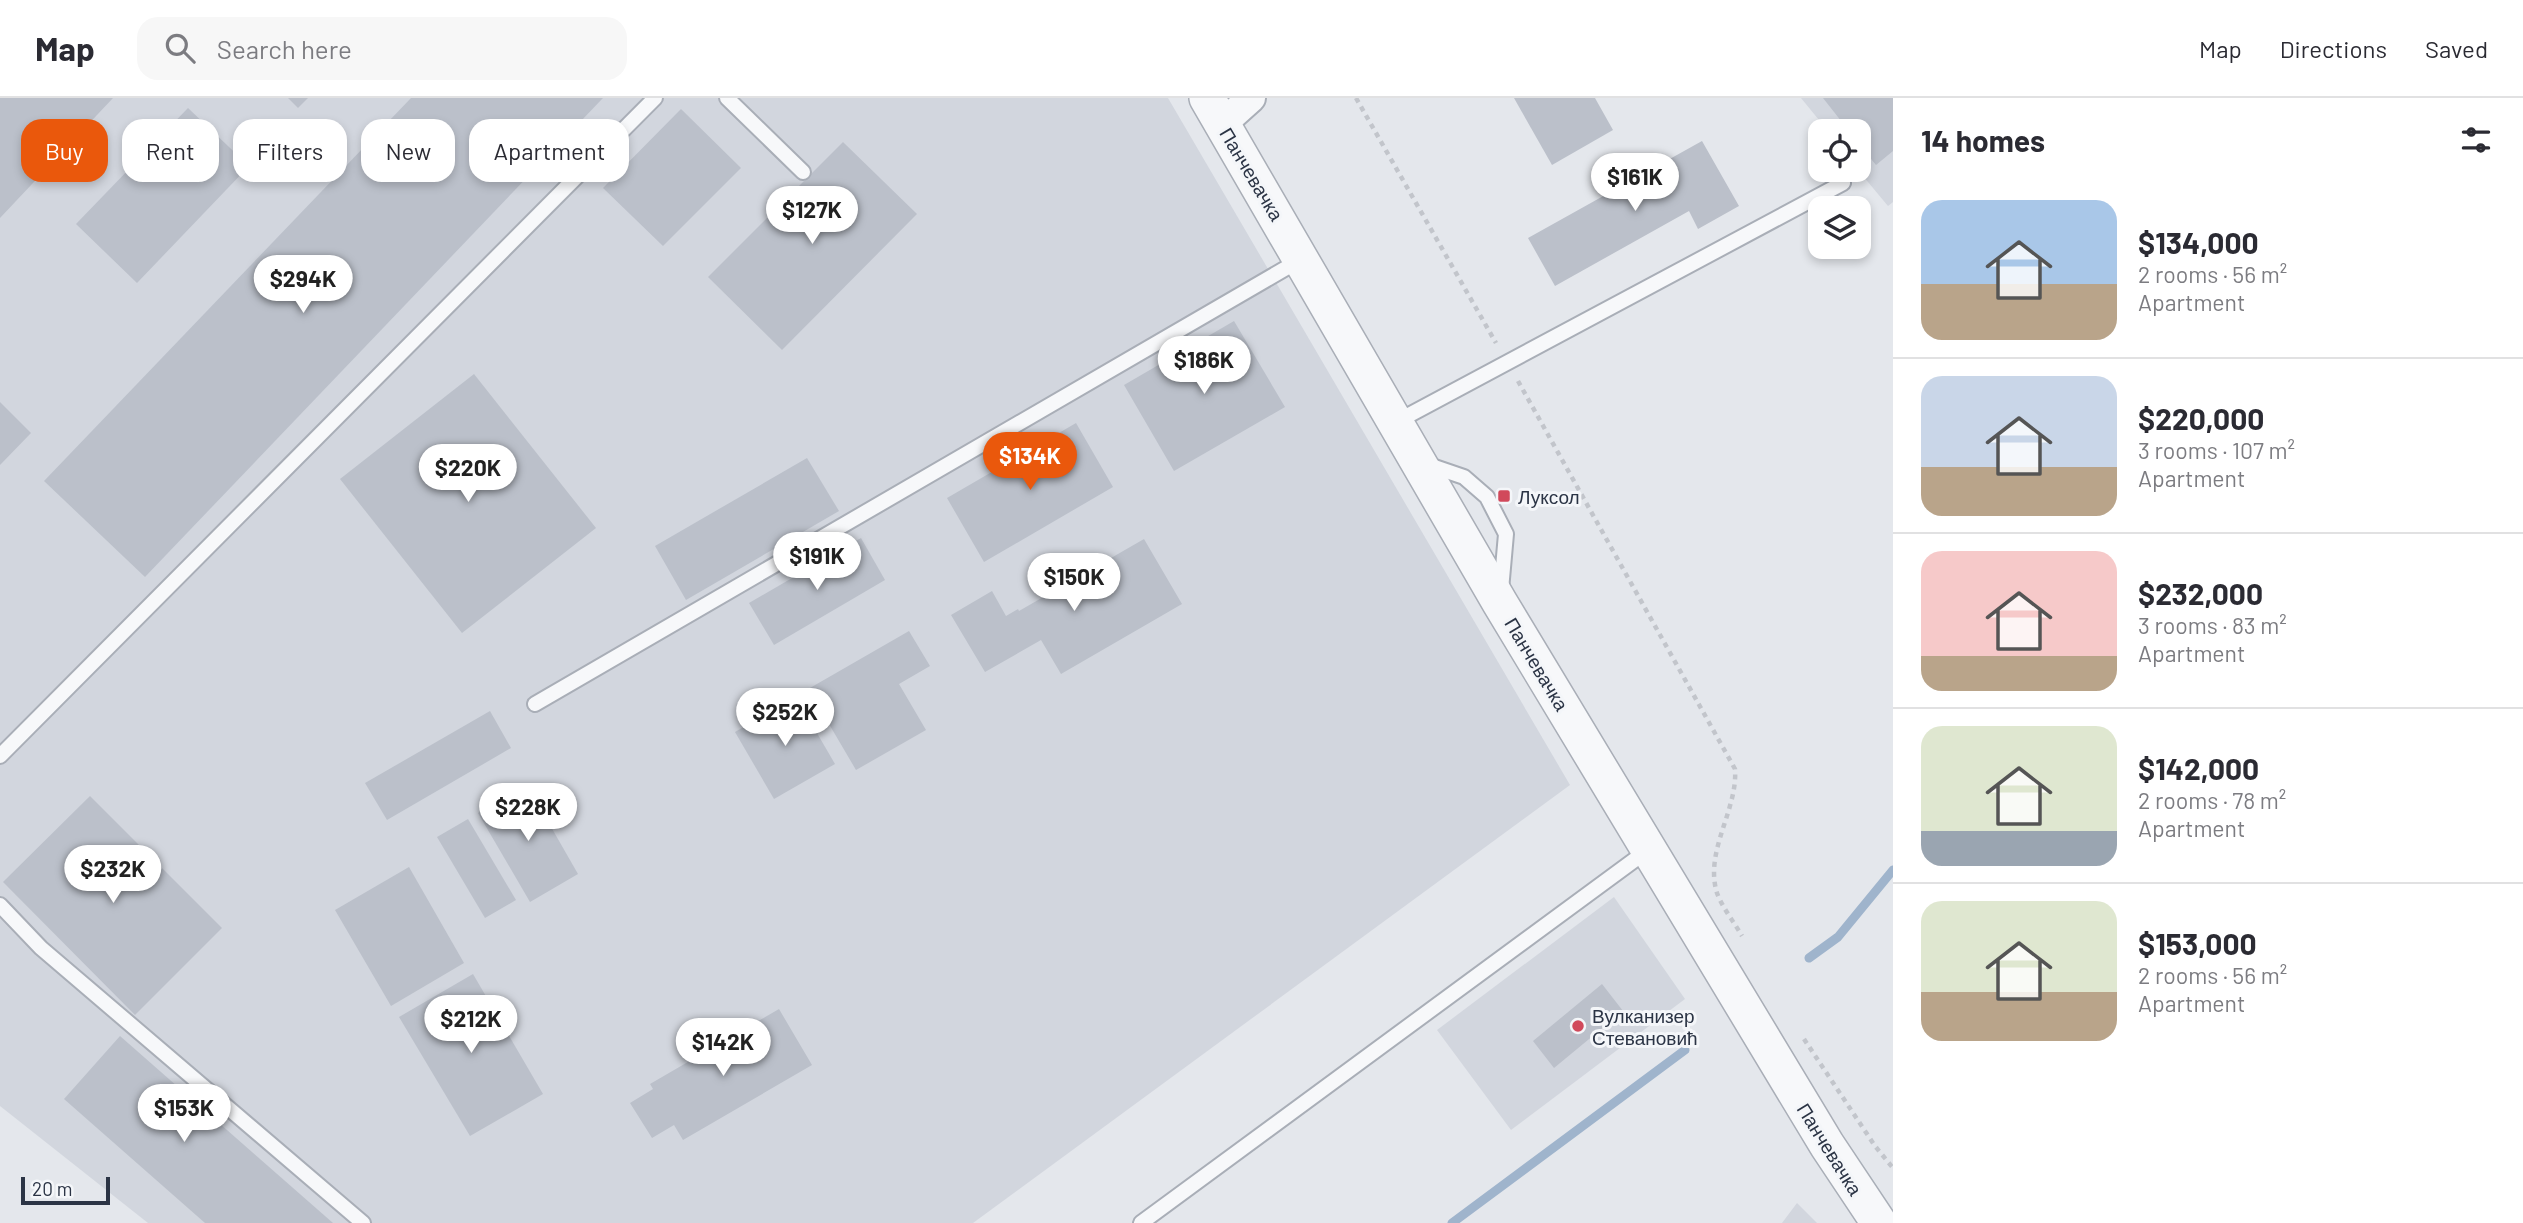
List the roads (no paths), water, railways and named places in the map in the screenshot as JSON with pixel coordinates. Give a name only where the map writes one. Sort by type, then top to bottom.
[{"type":"street","points":[[1214,111],[1251,98]]},
{"type":"street","name":"Панчевачка","points":[[1214,111],[1500,603],[1827,1146],[1879,1223]]},
{"type":"lane","points":[[0,756],[655,98]]},
{"type":"lane","points":[[727,98],[803,172]]},
{"type":"lane","points":[[1395,422],[1843,183]]},
{"type":"lane","points":[[535,704],[1302,259]]},
{"type":"lane","points":[[1141,1223],[1648,850]]},
{"type":"lane","points":[[0,905],[41,948],[363,1223]]},
{"type":"waterway","points":[[1809,958],[1838,937],[1893,870]]},
{"type":"waterway","points":[[1452,1223],[1685,1050]]},
{"type":"place","name":"Луксол","points":[[1504,496]]},
{"type":"place","name":"Вулканизер Стевановић","points":[[1578,1026]]}]
